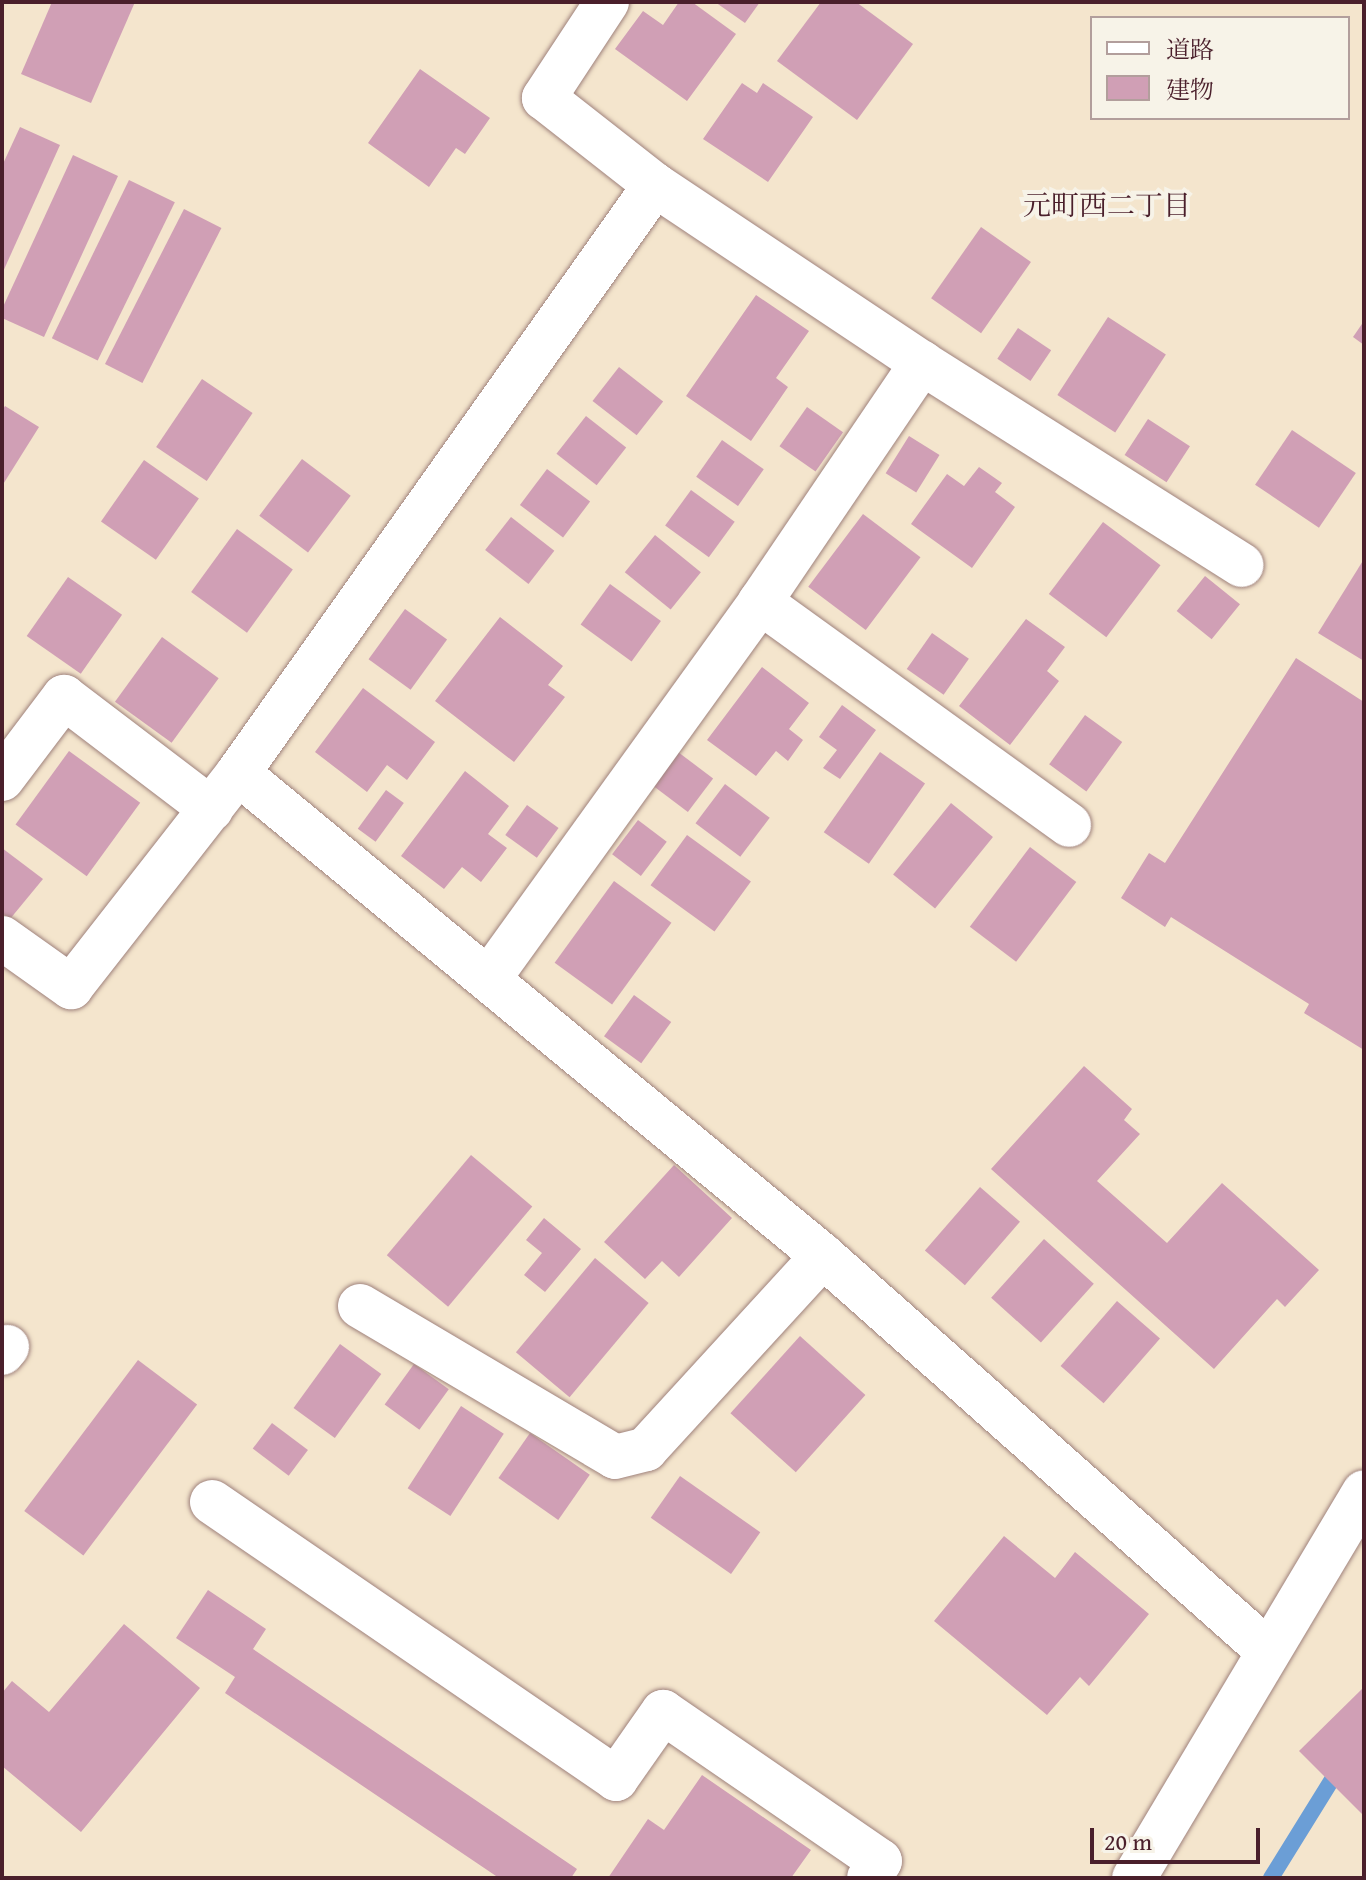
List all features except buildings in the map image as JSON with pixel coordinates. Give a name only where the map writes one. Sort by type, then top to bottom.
[{"type":"street","points":[[607,2],[544,98],[655,185],[922,363],[1242,565]]},
{"type":"street","points":[[2,938],[71,987],[238,773],[655,185]]},
{"type":"street","points":[[490,977],[760,602],[922,363]]},
{"type":"street","points":[[760,602],[1069,825]]},
{"type":"street","points":[[2,779],[64,697],[211,809]]},
{"type":"street","points":[[238,773],[490,977],[823,1256],[1268,1651]]},
{"type":"street","points":[[360,1306],[615,1457],[646,1449],[823,1256]]},
{"type":"street","points":[[1134,1878],[1364,1492]]},
{"type":"street","points":[[212,1502],[616,1779],[663,1712],[880,1861],[869,1878]]},
{"type":"waterway","points":[[1271,1878],[1364,1728]]},
{"type":"district","name":"元町西二丁目","points":[[1107,205]]}]
